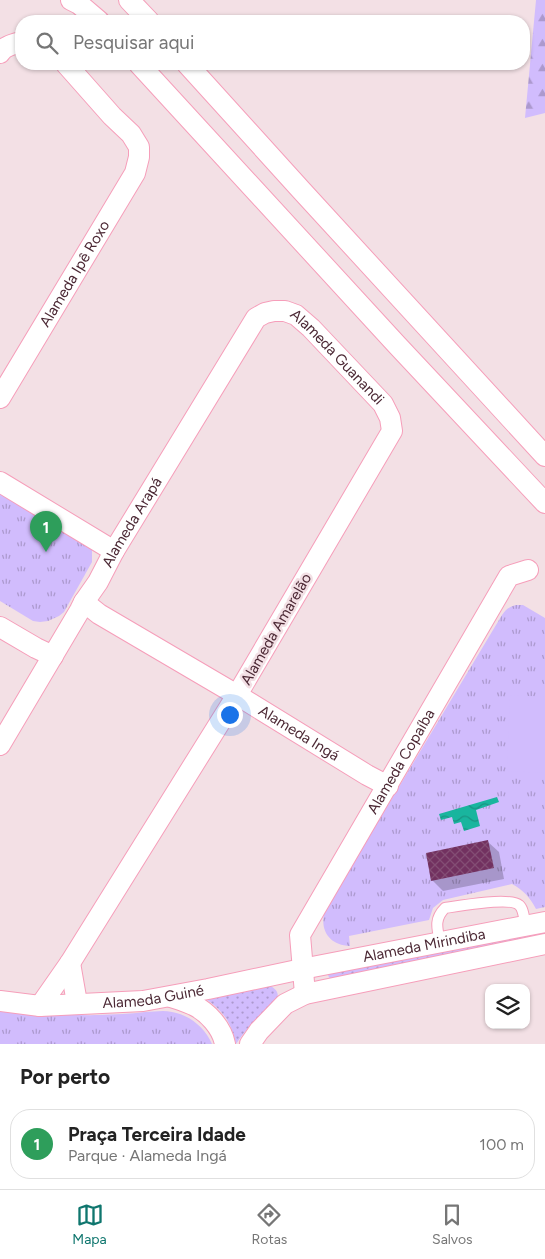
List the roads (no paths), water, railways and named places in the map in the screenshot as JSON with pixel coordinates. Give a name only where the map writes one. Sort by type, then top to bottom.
[{"type":"street","points":[[71,0],[92,15]]},
{"type":"street","points":[[130,0],[144,15]]},
{"type":"street","points":[[0,53],[11,44],[15,43]]},
{"type":"street","name":"Alameda Ipê Roxo","points":[[0,398],[135,173],[139,157],[139,147],[131,134],[112,116],[71,70]]},
{"type":"street","points":[[145,70],[545,503]]},
{"type":"street","points":[[192,70],[545,456]]},
{"type":"street","name":"Alameda Guanandi","points":[[274,311],[285,311],[296,315],[311,328],[383,404],[390,418]]},
{"type":"street","name":"Alameda Arapá","points":[[0,745],[84,602],[98,582],[114,551],[256,318],[274,311]]},
{"type":"street","name":"Alameda Amarelão","points":[[40,1006],[70,963],[237,695],[392,431],[390,418]]},
{"type":"street","points":[[0,482],[114,551]]},
{"type":"street","name":"Alameda Copaíba","points":[[305,994],[300,935],[509,576],[528,570]]},
{"type":"street","name":"Alameda Ingá","points":[[84,602],[99,614],[388,786]]},
{"type":"street","points":[[0,627],[53,656]]},
{"type":"street","name":"Alameda Mirindiba","points":[[302,969],[535,924]]},
{"type":"street","name":"Alameda Mirindiba","points":[[250,1044],[259,1031],[285,1004],[305,994],[545,944]]},
{"type":"street","points":[[70,963],[77,1003]]},
{"type":"street","name":"Alameda Guiné","points":[[0,1001],[40,1006],[144,1001],[302,969]]},
{"type":"street","points":[[170,996],[195,1006],[211,1019],[224,1036],[225,1044]]},
{"type":"lane","points":[[440,942],[437,922],[438,916],[445,908],[503,901],[515,903],[519,905],[535,924]]},
{"type":"water","points":[[497,797],[499,802],[476,810],[480,826],[464,831],[461,822],[454,824],[452,817],[441,820],[439,814]]},
{"type":"place","name":"Praça Terceira Idade","points":[[46,552]]}]
